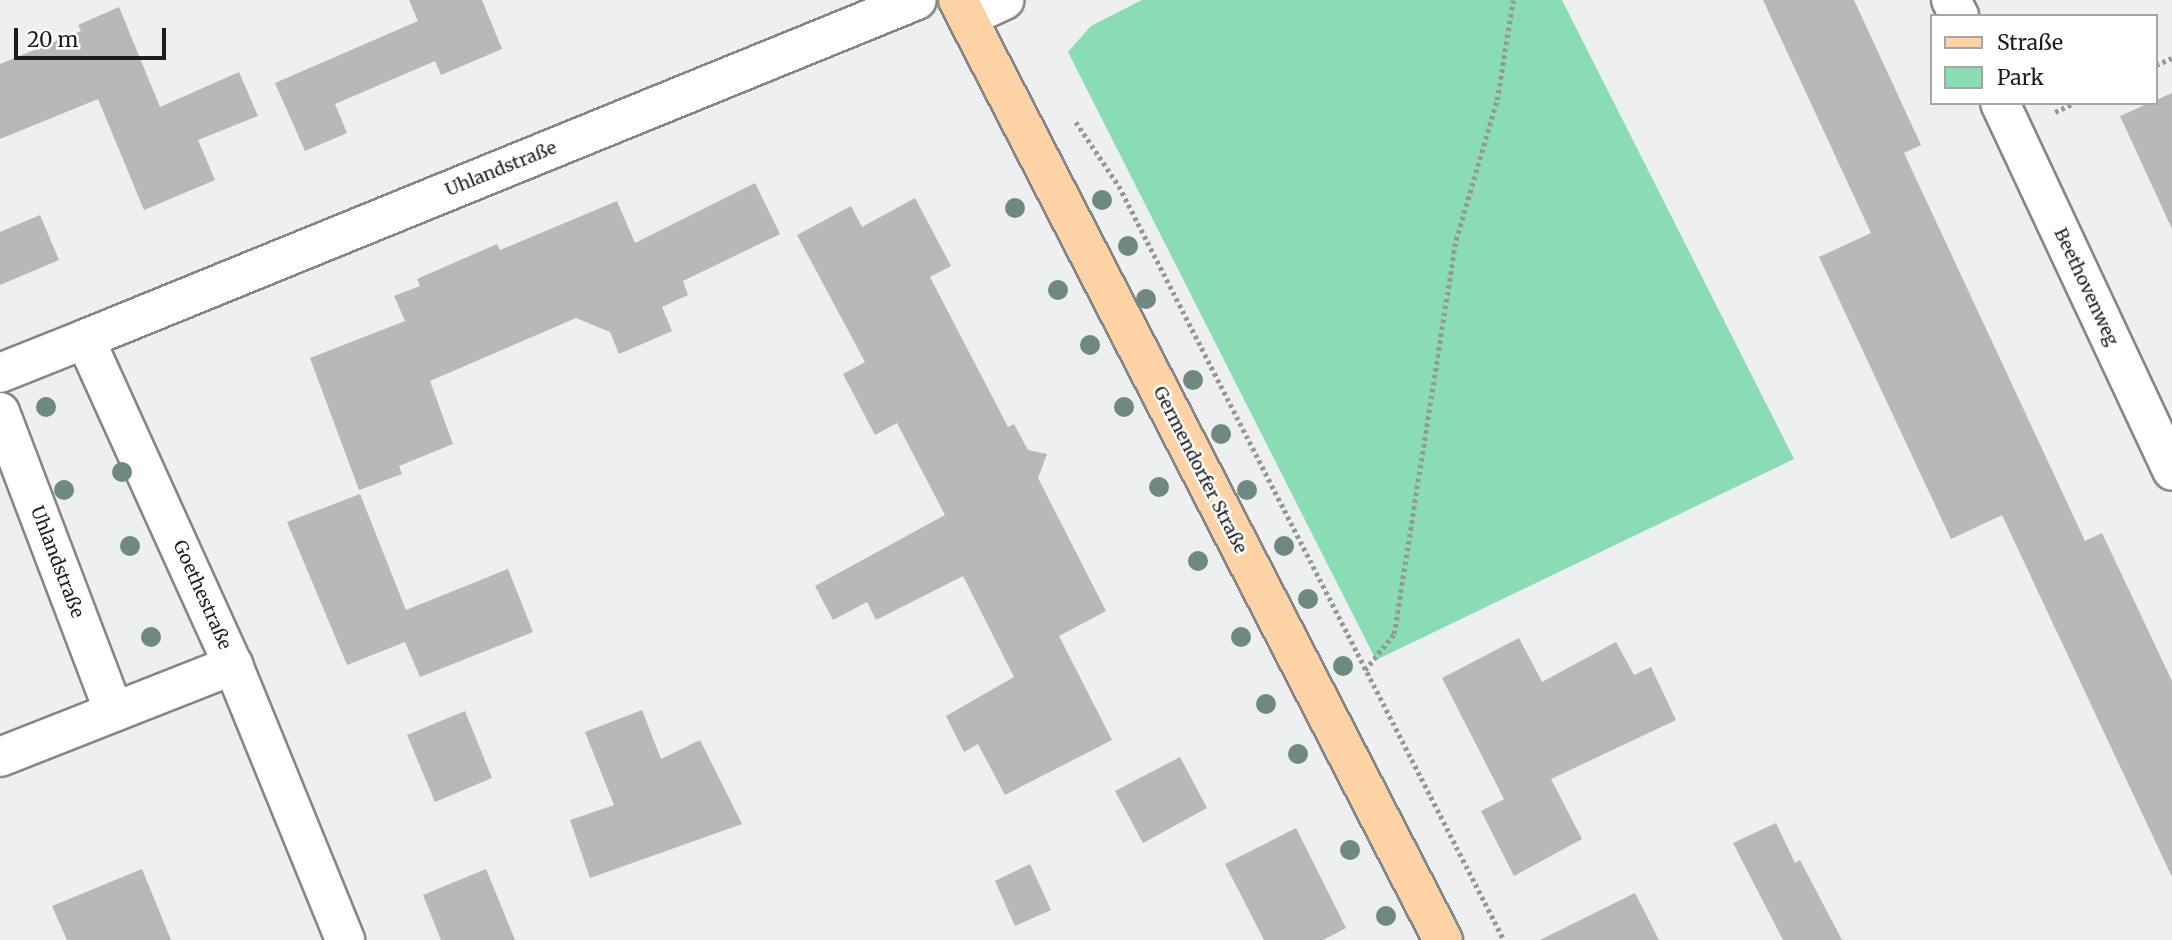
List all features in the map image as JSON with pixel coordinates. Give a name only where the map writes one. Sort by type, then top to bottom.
[{"type":"main road","name":"Germendorfer Straße","points":[[964,8],[1443,940]]},
{"type":"street","name":"Uhlandstraße","points":[[85,339],[917,0]]},
{"type":"street","points":[[964,8],[1004,0]]},
{"type":"street","name":"Beethovenweg","points":[[2001,105],[2172,471]]},
{"type":"street","points":[[0,373],[85,339]]},
{"type":"street","name":"Goethestraße","points":[[85,339],[233,665],[345,940]]},
{"type":"street","name":"Uhlandstraße","points":[[0,412],[114,712]]},
{"type":"street","points":[[0,757],[233,665]]},
{"type":"path","points":[[1365,670],[1395,634],[1456,240],[1497,100],[1513,0]]},
{"type":"path","points":[[1069,112],[1119,186],[1504,940]]},
{"type":"green space","points":[[1142,0],[1562,0],[1794,459],[1376,660],[1068,52],[1091,26]]},
{"type":"building","points":[[409,0],[482,0],[502,49],[441,75],[435,61],[335,104],[347,133],[305,151],[275,83],[418,21]]},
{"type":"building","points":[[1763,0],[1854,0],[1921,145],[1904,153],[2085,541],[2102,533],[2172,681],[2172,877],[2002,515],[1951,539],[1819,257],[1871,233]]},
{"type":"building","points":[[119,7],[160,107],[239,72],[258,116],[198,140],[215,180],[144,210],[98,99],[0,139],[0,64],[81,31],[78,25]]},
{"type":"building","points":[[2172,93],[2172,229],[2120,116],[2145,105],[2158,105],[2158,99]]},
{"type":"building","points":[[755,183],[780,234],[683,281],[688,295],[662,307],[672,331],[619,354],[610,332],[576,318],[430,381],[453,444],[399,466],[402,474],[359,490],[310,358],[405,321],[394,296],[420,286],[417,279],[497,244],[500,250],[617,201],[635,243]]},
{"type":"building","points":[[915,198],[951,266],[930,277],[1008,427],[1014,424],[1028,450],[1047,454],[1038,478],[1106,611],[1059,636],[1112,740],[1005,795],[978,744],[964,752],[946,716],[1014,677],[963,576],[876,620],[867,602],[833,620],[815,586],[945,515],[897,423],[875,435],[843,374],[865,362],[797,235],[851,206],[862,227]]},
{"type":"building","points":[[40,215],[59,260],[0,285],[0,232]]},
{"type":"building","points":[[360,494],[406,610],[508,569],[533,632],[420,677],[405,642],[347,665],[287,522]]},
{"type":"building","points":[[1519,638],[1542,682],[1616,642],[1634,675],[1651,667],[1676,720],[1551,779],[1582,839],[1514,876],[1481,811],[1504,799],[1442,678]]},
{"type":"building","points":[[642,710],[661,759],[700,740],[742,824],[590,878],[570,820],[614,805],[585,732]]},
{"type":"building","points":[[465,711],[492,778],[435,802],[407,735]]},
{"type":"building","points":[[1180,757],[1207,808],[1143,843],[1115,791]]},
{"type":"building","points":[[1776,823],[1795,863],[1800,860],[1842,940],[1783,940],[1733,843]]},
{"type":"building","points":[[1296,828],[1346,928],[1323,940],[1264,940],[1225,864]]},
{"type":"building","points":[[1030,864],[1051,910],[1015,926],[995,881]]},
{"type":"building","points":[[142,869],[171,940],[67,940],[52,906]]},
{"type":"building","points":[[486,869],[515,940],[441,940],[423,895]]},
{"type":"building","points":[[1635,893],[1659,940],[1540,940]]}]
